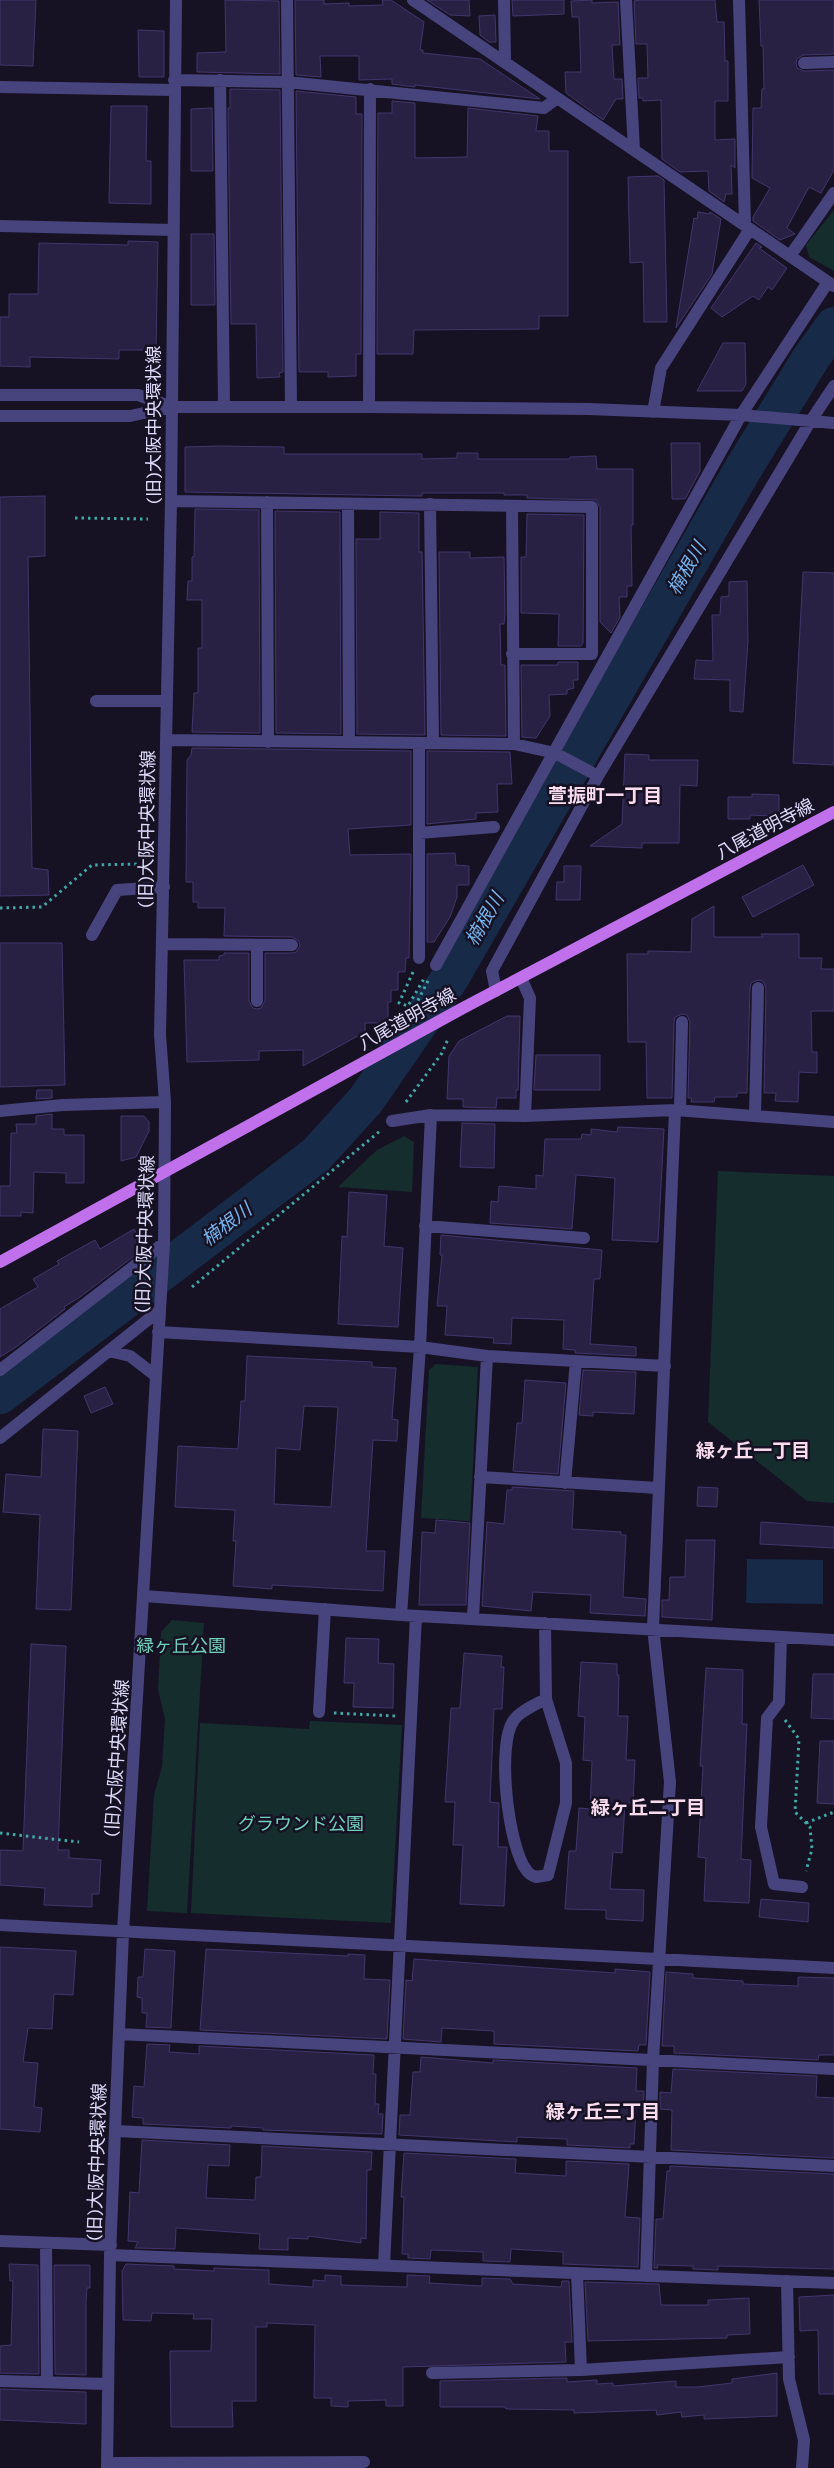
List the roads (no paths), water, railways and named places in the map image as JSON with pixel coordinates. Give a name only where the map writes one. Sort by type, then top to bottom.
[{"type":"main road","name":"八尾道明寺線","points":[[0,1261],[463,1008],[834,812]]},
{"type":"street","name":"(旧)大阪中央環状線","points":[[107,2466],[110,2250],[119,2034],[164,1243],[164,1102],[160,1035],[171,501],[176,0]]},
{"type":"street","points":[[287,0],[291,407]]},
{"type":"street","points":[[413,0],[556,99],[831,284],[746,416],[555,753],[509,830],[436,966]]},
{"type":"street","points":[[504,0],[505,62]]},
{"type":"street","points":[[626,0],[634,150]]},
{"type":"street","points":[[653,412],[661,368],[748,227],[738,0]]},
{"type":"street","points":[[804,63],[834,62]]},
{"type":"street","points":[[220,80],[224,407]]},
{"type":"street","points":[[0,87],[174,85],[220,80],[287,82],[370,89],[544,108],[556,99]]},
{"type":"street","points":[[369,407],[370,89]]},
{"type":"street","points":[[790,256],[834,193]]},
{"type":"street","points":[[0,226],[173,230]]},
{"type":"street","points":[[496,991],[492,971],[598,776],[804,421],[834,386]]},
{"type":"street","points":[[0,395],[138,395],[172,406]]},
{"type":"street","points":[[0,416],[130,416],[172,406],[369,407],[653,412],[746,416],[834,423]]},
{"type":"street","points":[[171,501],[592,507],[592,654],[512,654]]},
{"type":"street","points":[[267,502],[268,742]]},
{"type":"street","points":[[348,504],[349,742]]},
{"type":"street","points":[[430,504],[433,743]]},
{"type":"street","points":[[512,506],[514,744]]},
{"type":"street","points":[[96,701],[167,702]]},
{"type":"street","points":[[166,740],[514,744],[555,753],[598,776]]},
{"type":"street","points":[[419,743],[420,958]]},
{"type":"street","points":[[419,833],[494,827]]},
{"type":"street","points":[[92,935],[117,890],[164,887]]},
{"type":"street","points":[[162,944],[292,945]]},
{"type":"street","points":[[257,945],[258,1001]]},
{"type":"street","points":[[521,978],[530,998],[525,1116]]},
{"type":"street","points":[[755,1116],[758,988]]},
{"type":"street","points":[[646,2276],[653,2060],[670,1782],[652,1628],[682,1022]]},
{"type":"street","points":[[0,1111],[63,1105],[164,1102]]},
{"type":"street","points":[[392,1121],[431,1115],[525,1116],[677,1110],[834,1122]]},
{"type":"street","points":[[401,1615],[420,1347],[431,1115]]},
{"type":"street","points":[[425,1226],[584,1238]]},
{"type":"street","points":[[0,1370],[164,1243]]},
{"type":"street","points":[[0,1438],[160,1310]]},
{"type":"street","points":[[158,1332],[420,1347],[488,1356],[665,1366]]},
{"type":"street","points":[[109,1351],[130,1356],[156,1376]]},
{"type":"street","points":[[473,1618],[488,1356]]},
{"type":"street","points":[[565,1483],[576,1361]]},
{"type":"street","points":[[480,1477],[658,1488]]},
{"type":"street","points":[[144,1596],[416,1616],[652,1628],[834,1640]]},
{"type":"street","points":[[319,1712],[325,1609]]},
{"type":"street","points":[[384,2265],[416,1616]]},
{"type":"street","points":[[545,1623],[546,1699],[566,1763],[566,1803],[548,1875],[536,1878],[527,1872],[519,1856],[509,1823],[504,1747],[514,1720],[546,1699]]},
{"type":"street","points":[[781,1637],[779,1702],[767,1718],[761,1826],[774,1884],[802,1887]]},
{"type":"street","points":[[0,1925],[834,1968]]},
{"type":"street","points":[[119,2034],[834,2069]]},
{"type":"street","points":[[116,2131],[834,2166]]},
{"type":"street","points":[[0,2241],[46,2242],[110,2250],[384,2265],[834,2283]]},
{"type":"street","points":[[46,2242],[47,2382]]},
{"type":"street","points":[[577,2273],[581,2370]]},
{"type":"street","points":[[788,2281],[789,2379],[804,2440],[802,2468]]},
{"type":"street","points":[[432,2373],[581,2370],[789,2357]]},
{"type":"street","points":[[0,2381],[108,2384]]},
{"type":"street","points":[[107,2466],[364,2462]]},
{"type":"water","points":[[747,1559],[823,1560],[823,1604],[746,1603]]},
{"type":"waterway","name":"楠根川","points":[[0,1395],[316,1155],[366,1100],[450,978],[743,469],[811,358],[834,326]]},
{"type":"district","name":"萱振町一丁目","points":[[605,795]]},
{"type":"district","name":"緑ヶ丘一丁目","points":[[753,1450]]},
{"type":"district","name":"緑ヶ丘二丁目","points":[[648,1807]]},
{"type":"district","name":"緑ヶ丘三丁目","points":[[603,2111]]},
{"type":"park label","name":"緑ヶ丘公園","points":[[181,1646]]},
{"type":"park label","name":"グラウンド公園","points":[[301,1824]]}]
